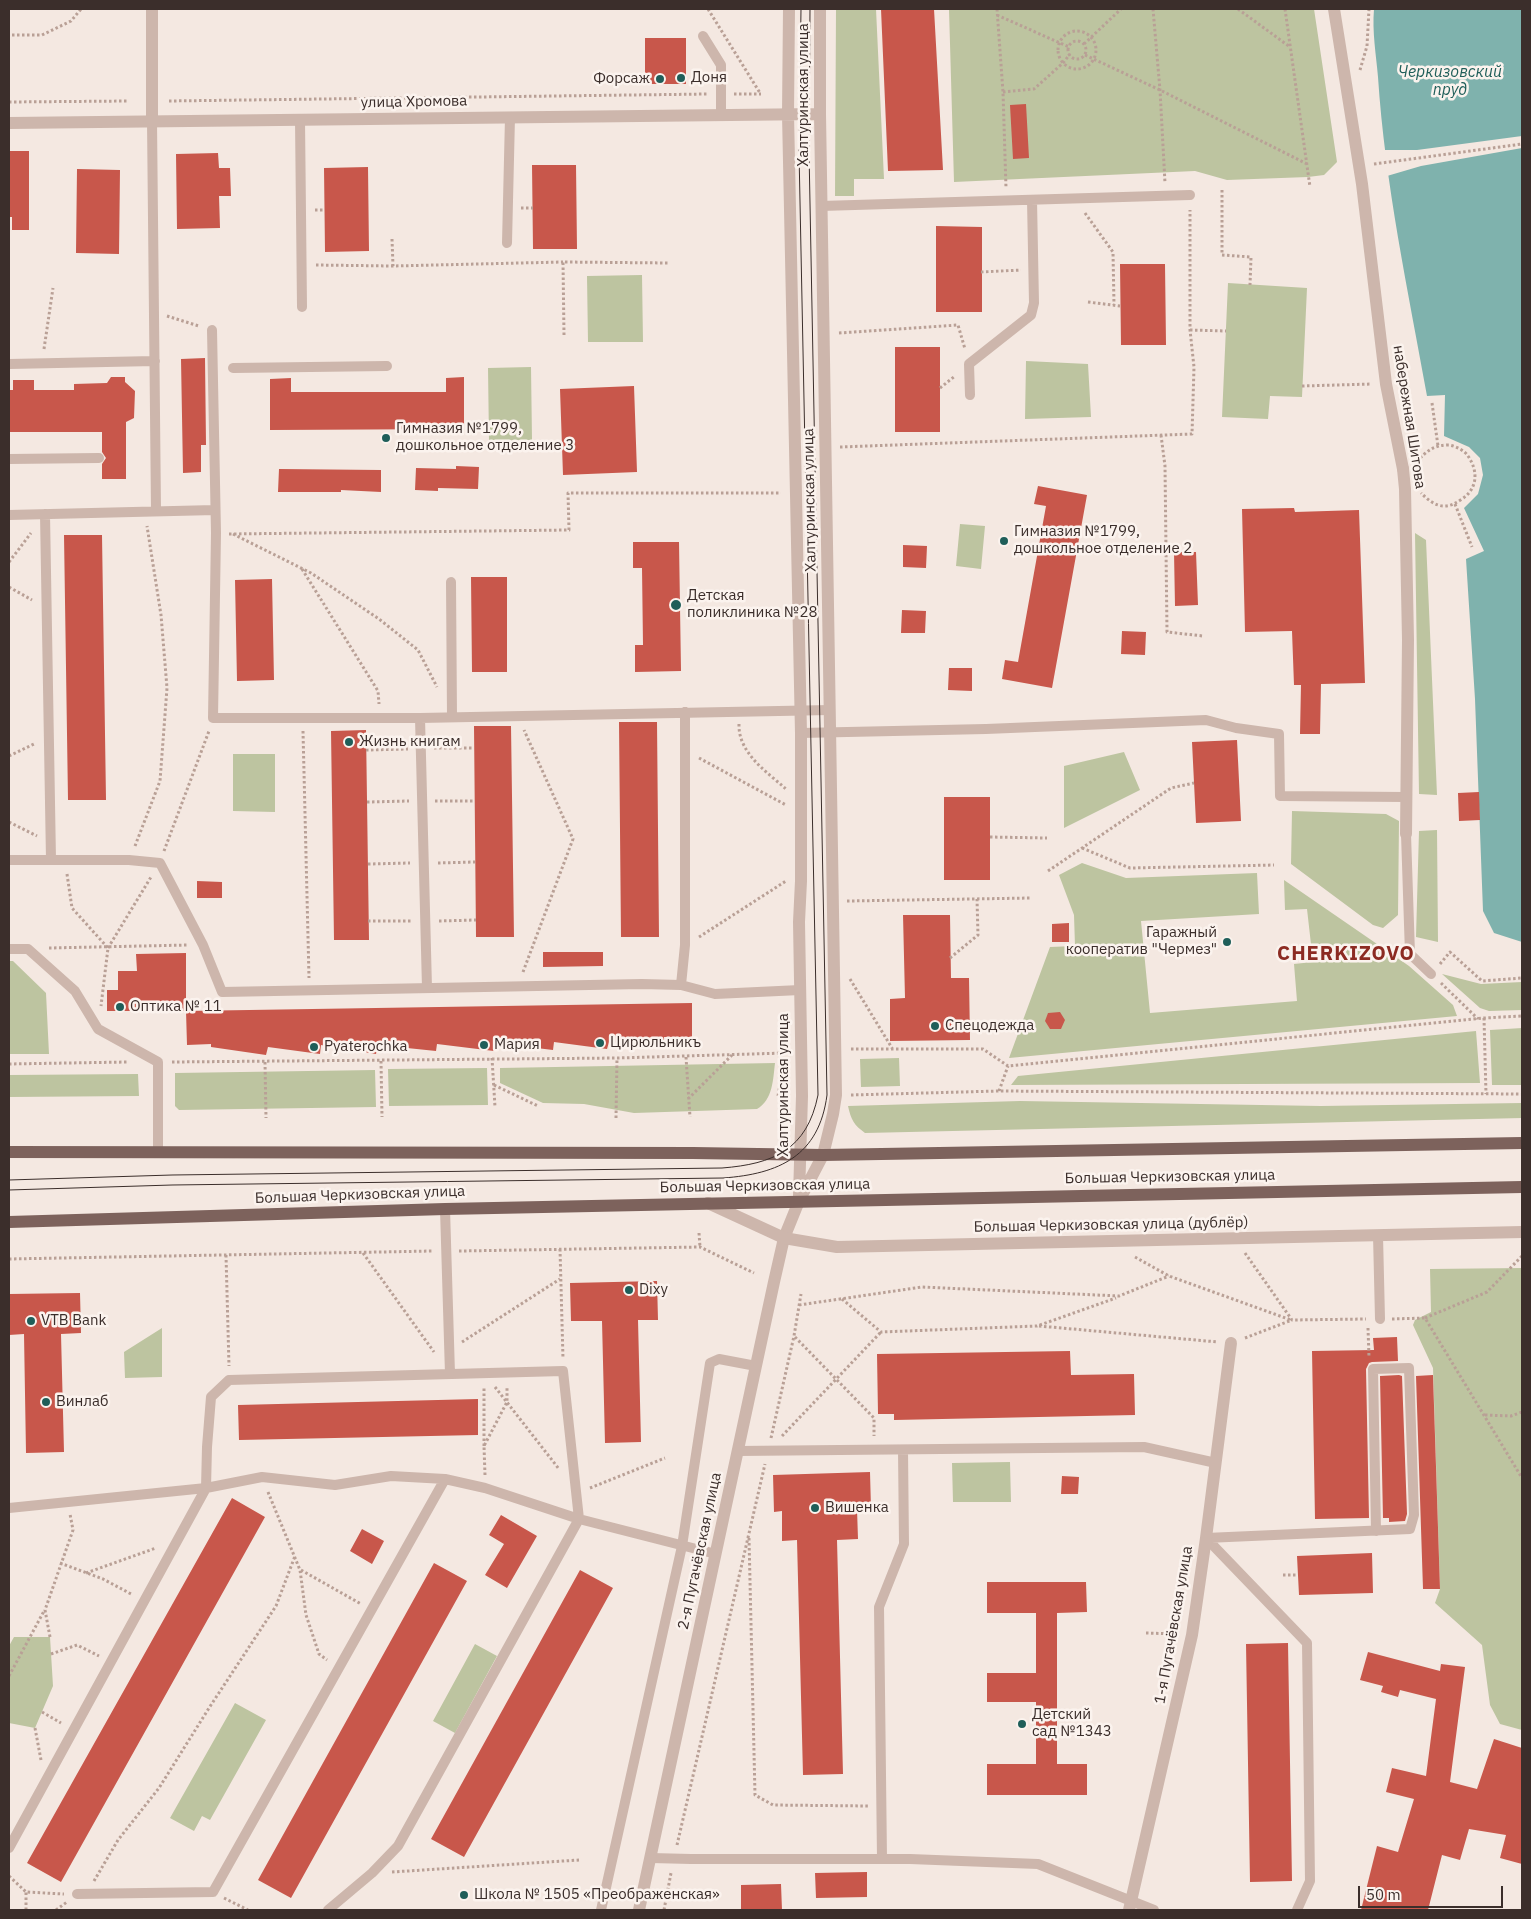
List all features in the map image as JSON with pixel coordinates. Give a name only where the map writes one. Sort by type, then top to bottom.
[{"type":"main road","name":"Большая Черкизовская улица","points":[[9,1152],[158,1151],[823,1155],[1522,1143]]},
{"type":"main road","name":"Большая Черкизовская улица","points":[[9,1222],[445,1209],[1522,1187]]},
{"type":"street","points":[[152,9],[152,121]]},
{"type":"street","name":"Халтуринская улица","points":[[789,9],[788,114],[800,710],[801,1155],[799,1201]]},
{"type":"street","name":"Халтуринская улица","points":[[799,1201],[823,1155],[836,1095],[821,206],[820,9]]},
{"type":"street","name":"набережная Шитова","points":[[1334,9],[1362,184],[1386,384],[1405,488],[1408,640],[1406,834]]},
{"type":"street","name":"улица Хромова","points":[[9,123],[820,114]]},
{"type":"street","name":"2-я Пугачёвская улица","points":[[639,1910],[784,1238],[799,1201]]},
{"type":"street","name":"Большая Черкизовская улица (дублёр)","points":[[708,1203],[784,1238],[837,1247],[1522,1232]]},
{"type":"street","name":"1-я Пугачёвская улица","points":[[1130,1906],[1192,1635],[1231,1343]]},
{"type":"lane","points":[[703,36],[721,65],[721,115]]},
{"type":"lane","points":[[507,243],[510,117]]},
{"type":"lane","points":[[300,120],[302,307]]},
{"type":"lane","points":[[152,121],[156,511]]},
{"type":"lane","points":[[821,206],[1190,195]]},
{"type":"lane","points":[[970,395],[969,364],[1032,314],[1034,304],[1032,200]]},
{"type":"lane","points":[[212,330],[216,533],[213,718],[420,718],[830,710]]},
{"type":"lane","points":[[9,364],[155,362]]},
{"type":"lane","points":[[233,368],[387,366]]},
{"type":"lane","points":[[9,459],[99,458]]},
{"type":"lane","points":[[9,515],[215,510]]},
{"type":"lane","points":[[45,514],[51,860]]},
{"type":"lane","points":[[451,582],[452,717]]},
{"type":"lane","points":[[681,985],[686,945],[685,712]]},
{"type":"lane","points":[[420,718],[427,988]]},
{"type":"lane","points":[[800,733],[996,729],[1206,720],[1236,728],[1279,734],[1280,796],[1405,797]]},
{"type":"lane","points":[[1406,834],[1410,954],[1431,974]]},
{"type":"lane","points":[[10,863],[51,860],[160,862],[203,945],[222,992],[681,985],[714,994],[800,990]]},
{"type":"lane","points":[[9,949],[28,949],[75,991],[98,1029],[158,1062],[158,1151]]},
{"type":"lane","points":[[445,1209],[450,1374]]},
{"type":"lane","points":[[1378,1235],[1380,1319]]},
{"type":"lane","points":[[601,1910],[682,1546],[710,1363],[719,1359],[756,1366]]},
{"type":"lane","points":[[1206,1538],[1376,1531],[1410,1529],[1414,1515],[1409,1368],[1373,1369],[1376,1531]]},
{"type":"lane","points":[[9,1848],[206,1488],[207,1447],[212,1397],[229,1380],[564,1371],[579,1519],[398,1846],[372,1873],[328,1910]]},
{"type":"lane","points":[[738,1451],[1144,1447],[1216,1463]]},
{"type":"lane","points":[[882,1859],[878,1606],[904,1544],[903,1450]]},
{"type":"lane","points":[[9,1508],[206,1488],[262,1477],[335,1485],[391,1476],[445,1478],[485,1488],[579,1519],[716,1554]]},
{"type":"lane","points":[[82,1894],[213,1892],[445,1478]]},
{"type":"lane","points":[[1206,1538],[1307,1643],[1310,1881],[1297,1910]]},
{"type":"lane","points":[[651,1858],[882,1859],[1038,1864],[1130,1906],[1154,1910]]},
{"type":"path","points":[[12,35],[42,35],[71,21],[81,9]]},
{"type":"path","points":[[169,101],[761,94],[708,9]]},
{"type":"path","points":[[997,9],[1004,92],[1006,192]]},
{"type":"path","points":[[1084,44],[1121,9]]},
{"type":"path","points":[[1153,9],[1160,90],[1165,186]]},
{"type":"path","points":[[1238,9],[1290,47]]},
{"type":"path","points":[[1285,9],[1310,187]]},
{"type":"path","points":[[1360,73],[1367,46],[1369,9]]},
{"type":"path","points":[[998,15],[1069,48]]},
{"type":"path","points":[[1080,31],[1092,38],[1096,48],[1094,59],[1091,64],[1080,69],[1074,69],[1063,63],[1059,54],[1060,44],[1063,38],[1080,31]]},
{"type":"path","points":[[1079,41],[1084,44],[1086,49],[1085,55],[1077,59],[1070,54],[1069,48],[1074,42],[1079,41]]},
{"type":"path","points":[[1004,92],[1034,89],[1063,63],[1070,54]]},
{"type":"path","points":[[1085,55],[1160,90],[1307,164]]},
{"type":"path","points":[[9,102],[129,101]]},
{"type":"path","points":[[1366,165],[1522,144]]},
{"type":"path","points":[[1222,190],[1222,255],[1251,257],[1250,285]]},
{"type":"path","points":[[834,447],[1192,434],[1194,367],[1190,330],[1190,195]]},
{"type":"path","points":[[1075,198],[1114,252],[1114,305]]},
{"type":"path","points":[[392,239],[393,266]]},
{"type":"path","points":[[303,264],[393,266],[563,262],[669,263]]},
{"type":"path","points":[[563,262],[564,336]]},
{"type":"path","points":[[981,272],[1033,269]]},
{"type":"path","points":[[42,363],[53,288]]},
{"type":"path","points":[[1088,302],[1120,306]]},
{"type":"path","points":[[154,312],[212,330]]},
{"type":"path","points":[[831,334],[958,325],[969,364]]},
{"type":"path","points":[[1190,330],[1226,331]]},
{"type":"path","points":[[1302,386],[1386,384]]},
{"type":"path","points":[[1432,403],[1438,446]]},
{"type":"path","points":[[1161,435],[1165,466],[1167,632],[1203,636]]},
{"type":"path","points":[[1415,465],[1424,452],[1438,446],[1453,445],[1466,452],[1474,465],[1476,480],[1470,494],[1455,504],[1444,506],[1429,501],[1416,490]]},
{"type":"path","points":[[216,533],[569,530],[568,493],[782,493]]},
{"type":"path","points":[[1455,504],[1472,547]]},
{"type":"path","points":[[129,860],[160,781],[167,688],[161,615],[149,532],[143,511]]},
{"type":"path","points":[[9,562],[45,514]]},
{"type":"path","points":[[232,534],[302,569],[378,619],[418,650],[435,685],[452,700]]},
{"type":"path","points":[[302,569],[378,691],[380,718]]},
{"type":"path","points":[[9,587],[46,609]]},
{"type":"path","points":[[739,711],[738,734],[751,757],[791,794]]},
{"type":"path","points":[[515,715],[520,721],[573,839],[517,987]]},
{"type":"path","points":[[98,1029],[108,948],[160,862],[213,718]]},
{"type":"path","points":[[303,718],[309,991]]},
{"type":"path","points":[[9,756],[49,738]]},
{"type":"path","points":[[685,751],[791,808]]},
{"type":"path","points":[[1048,871],[1171,788],[1194,783]]},
{"type":"path","points":[[9,822],[51,843]]},
{"type":"path","points":[[990,837],[1048,838]]},
{"type":"path","points":[[1082,848],[1130,868],[1274,865]]},
{"type":"path","points":[[65,860],[72,908],[108,948]]},
{"type":"path","points":[[686,945],[790,879]]},
{"type":"path","points":[[847,901],[1032,898]]},
{"type":"path","points":[[950,958],[978,935],[977,899]]},
{"type":"path","points":[[28,949],[203,945]]},
{"type":"path","points":[[1450,952],[1482,981],[1522,978]]},
{"type":"path","points":[[1431,974],[1478,1019]]},
{"type":"path","points":[[849,976],[892,1049]]},
{"type":"path","points":[[850,1049],[983,1049],[1008,1066],[1484,1018],[1522,1016]]},
{"type":"path","points":[[1484,1018],[1486,1094]]},
{"type":"path","points":[[158,1062],[617,1058],[786,1053],[778,1096]]},
{"type":"path","points":[[688,1099],[732,1055]]},
{"type":"path","points":[[686,1057],[690,1117]]},
{"type":"path","points":[[492,1058],[495,1107]]},
{"type":"path","points":[[616,1118],[617,1058]]},
{"type":"path","points":[[381,1061],[382,1117]]},
{"type":"path","points":[[9,1064],[128,1062]]},
{"type":"path","points":[[266,1062],[266,1118]]},
{"type":"path","points":[[999,1091],[1008,1066]]},
{"type":"path","points":[[494,1086],[538,1106]]},
{"type":"path","points":[[851,1095],[999,1091],[1522,1094]]},
{"type":"path","points":[[700,1233],[700,1247]]},
{"type":"path","points":[[9,1259],[700,1247],[754,1273]]},
{"type":"path","points":[[560,1249],[564,1371]]},
{"type":"path","points":[[1244,1252],[1292,1320]]},
{"type":"path","points":[[362,1253],[450,1374]]},
{"type":"path","points":[[226,1255],[229,1380]]},
{"type":"path","points":[[842,1299],[881,1332],[1037,1326],[1231,1343],[1292,1320],[1425,1318],[1487,1292],[1522,1256]]},
{"type":"path","points":[[1134,1257],[1169,1276],[1292,1320]]},
{"type":"path","points":[[1037,1326],[1169,1276]]},
{"type":"path","points":[[449,1351],[560,1279]]},
{"type":"path","points":[[799,1305],[922,1287],[1119,1296]]},
{"type":"path","points":[[664,1910],[674,1859],[794,1336],[801,1294]]},
{"type":"path","points":[[1425,1318],[1522,1478]]},
{"type":"path","points":[[1368,1319],[1369,1350]]},
{"type":"path","points":[[768,1451],[881,1332]]},
{"type":"path","points":[[794,1336],[874,1418],[875,1450]]},
{"type":"path","points":[[484,1446],[507,1402],[508,1372]]},
{"type":"path","points":[[484,1373],[560,1470]]},
{"type":"path","points":[[484,1373],[485,1488]]},
{"type":"path","points":[[1484,1415],[1511,1416],[1522,1412]]},
{"type":"path","points":[[577,1493],[665,1458]]},
{"type":"path","points":[[262,1477],[300,1570],[306,1615],[319,1654],[338,1669]]},
{"type":"path","points":[[9,1676],[44,1610],[73,1530],[68,1501]]},
{"type":"path","points":[[749,1532],[755,1795],[773,1805],[882,1806]]},
{"type":"path","points":[[86,1573],[178,1540]]},
{"type":"path","points":[[9,1876],[26,1892],[82,1894],[118,1840],[159,1788],[276,1606],[295,1556]]},
{"type":"path","points":[[60,1564],[103,1579],[144,1601]]},
{"type":"path","points":[[300,1570],[372,1610]]},
{"type":"path","points":[[1283,1575],[1298,1575]]},
{"type":"path","points":[[44,1610],[50,1636]]},
{"type":"path","points":[[1146,1634],[1192,1635]]},
{"type":"path","points":[[51,1654],[77,1645],[110,1663]]},
{"type":"path","points":[[42,1712],[74,1730]]},
{"type":"path","points":[[35,1728],[45,1782]]},
{"type":"path","points":[[372,1873],[579,1860]]},
{"type":"path","points":[[26,1892],[26,1910]]},
{"type":"path","points":[[213,1892],[248,1910]]},
{"type":"green space","points":[[836,9],[876,9],[884,179],[854,179],[854,196],[835,196]]},
{"type":"green space","points":[[949,9],[1314,9],[1337,162],[1324,175],[1308,177],[1227,180],[1195,171],[954,182]]},
{"type":"green space","points":[[642,275],[643,342],[588,342],[587,276]]},
{"type":"green space","points":[[1228,283],[1307,288],[1302,397],[1270,396],[1268,419],[1222,417]]},
{"type":"green space","points":[[1026,361],[1088,364],[1091,417],[1025,419]]},
{"type":"green space","points":[[531,367],[532,440],[489,441],[488,368]]},
{"type":"green space","points":[[960,524],[985,526],[981,569],[956,566]]},
{"type":"green space","points":[[1415,533],[1426,540],[1437,795],[1419,794]]},
{"type":"green space","points":[[1124,752],[1140,790],[1064,828],[1064,766]]},
{"type":"green space","points":[[233,754],[275,754],[275,812],[233,811]]},
{"type":"green space","points":[[1292,811],[1386,814],[1399,821],[1398,915],[1383,928],[1373,925],[1291,864]]},
{"type":"green space","points":[[1437,830],[1438,942],[1416,937],[1419,831]]},
{"type":"green space","points":[[1082,863],[1126,878],[1257,873],[1259,914],[1141,921],[1150,1013],[1297,1001],[1294,964],[1313,962],[1307,909],[1285,910],[1284,880],[1409,966],[1453,1005],[1457,1016],[1009,1058],[1050,947],[1075,946],[1074,915],[1059,875]]},
{"type":"green space","points":[[9,961],[13,961],[46,993],[49,1054],[9,1054]]},
{"type":"green space","points":[[1442,974],[1481,984],[1522,982],[1522,1010],[1489,1011],[1480,1008]]},
{"type":"green space","points":[[1522,1028],[1522,1085],[1492,1085],[1490,1030]]},
{"type":"green space","points":[[1476,1031],[1480,1083],[1011,1085],[1018,1076]]},
{"type":"green space","points":[[899,1058],[900,1086],[861,1087],[860,1059]]},
{"type":"green space","points":[[775,1063],[773,1082],[769,1095],[757,1109],[634,1113],[584,1104],[543,1103],[500,1083],[500,1068]]},
{"type":"green space","points":[[487,1068],[488,1105],[389,1106],[388,1069]]},
{"type":"green space","points":[[375,1070],[376,1107],[179,1110],[175,1106],[175,1073]]},
{"type":"green space","points":[[138,1074],[139,1096],[9,1097],[9,1075]]},
{"type":"green space","points":[[1020,1101],[1321,1106],[1522,1103],[1522,1118],[865,1133],[854,1122],[848,1106]]},
{"type":"green space","points":[[1522,1268],[1522,1730],[1500,1724],[1490,1705],[1482,1645],[1435,1603],[1440,1589],[1433,1368],[1413,1325],[1415,1320],[1431,1312],[1430,1269]]},
{"type":"green space","points":[[162,1328],[162,1377],[125,1378],[124,1352]]},
{"type":"green space","points":[[1010,1462],[1011,1502],[953,1502],[952,1463]]},
{"type":"green space","points":[[14,1637],[50,1637],[53,1686],[35,1728],[9,1723],[9,1646]]},
{"type":"green space","points":[[475,1644],[497,1656],[455,1733],[433,1721]]},
{"type":"green space","points":[[235,1703],[266,1720],[210,1820],[202,1816],[194,1831],[170,1818]]},
{"type":"water","name":"Черкизовский пруд","points":[[1374,9],[1522,9],[1522,942],[1494,933],[1483,911],[1475,699],[1466,559],[1484,551],[1464,508],[1478,494],[1483,475],[1480,458],[1469,447],[1444,436],[1445,395],[1427,396],[1398,237],[1386,157],[1374,43]]},
{"type":"pier","points":[[1522,136],[1522,148],[1421,166],[1387,176],[1382,150],[1417,150]]},
{"type":"building","points":[[881,9],[934,9],[943,170],[888,171]]},
{"type":"building","points":[[645,38],[686,38],[686,84],[645,84]]},
{"type":"building","points":[[1026,104],[1029,158],[1013,159],[1010,105]]},
{"type":"building","points":[[9,151],[29,151],[29,230],[12,230],[12,217],[9,217]]},
{"type":"building","points":[[218,153],[219,168],[230,168],[231,196],[219,196],[220,228],[177,229],[176,154]]},
{"type":"building","points":[[532,165],[576,165],[577,249],[533,249]]},
{"type":"building","points":[[368,167],[369,251],[325,252],[324,168]]},
{"type":"building","points":[[77,169],[120,170],[119,254],[76,253]]},
{"type":"building","points":[[936,226],[982,227],[982,312],[936,312]]},
{"type":"building","points":[[1120,264],[1165,264],[1166,345],[1121,345]]},
{"type":"building","points":[[895,347],[940,347],[940,432],[895,432]]},
{"type":"building","points":[[205,358],[206,445],[201,445],[201,472],[183,473],[181,359]]},
{"type":"building","points":[[111,377],[125,377],[125,382],[135,391],[134,418],[126,422],[126,479],[102,479],[102,464],[106,458],[102,452],[102,432],[9,432],[9,390],[13,390],[13,380],[34,380],[34,390],[74,390],[74,384],[107,383]]},
{"type":"building","points":[[464,377],[464,429],[270,430],[270,379],[291,378],[291,392],[446,392],[446,378]]},
{"type":"building","points":[[634,386],[637,472],[563,475],[560,389]]},
{"type":"building","points":[[456,466],[479,467],[478,489],[438,488],[438,491],[415,490],[416,468],[456,469]]},
{"type":"building","points":[[279,469],[381,470],[381,492],[341,490],[341,492],[278,492]]},
{"type":"building","points":[[1038,486],[1087,495],[1052,688],[1002,679],[1005,660],[1018,662],[1046,506],[1034,504]]},
{"type":"building","points":[[1294,508],[1295,512],[1359,510],[1365,683],[1321,684],[1320,734],[1300,734],[1301,685],[1294,685],[1292,631],[1245,632],[1242,509]]},
{"type":"building","points":[[64,535],[102,535],[106,800],[68,800]]},
{"type":"building","points":[[633,542],[679,542],[681,671],[635,672],[635,645],[643,645],[642,568],[633,568]]},
{"type":"building","points":[[903,545],[927,546],[926,568],[903,567]]},
{"type":"building","points":[[1174,552],[1196,552],[1198,605],[1175,606]]},
{"type":"building","points":[[471,577],[507,577],[507,672],[472,672]]},
{"type":"building","points":[[272,579],[274,680],[237,681],[235,580]]},
{"type":"building","points":[[902,610],[926,611],[925,633],[901,633]]},
{"type":"building","points":[[1122,631],[1146,632],[1145,655],[1121,654]]},
{"type":"building","points":[[949,668],[972,668],[972,691],[948,690]]},
{"type":"building","points":[[619,722],[657,722],[659,937],[621,937]]},
{"type":"building","points":[[474,726],[511,726],[514,937],[476,937]]},
{"type":"building","points":[[366,730],[369,940],[334,940],[331,731]]},
{"type":"building","points":[[1237,740],[1241,821],[1196,823],[1192,742]]},
{"type":"building","points":[[1479,792],[1480,820],[1459,821],[1458,793]]},
{"type":"building","points":[[944,797],[990,797],[990,880],[944,880]]},
{"type":"building","points":[[197,881],[222,882],[222,898],[197,898]]},
{"type":"building","points":[[903,915],[950,915],[951,978],[969,978],[970,1040],[890,1041],[890,999],[905,998]]},
{"type":"building","points":[[1069,923],[1069,942],[1052,942],[1052,924]]},
{"type":"building","points":[[543,952],[603,952],[603,966],[543,967]]},
{"type":"building","points":[[186,953],[186,1011],[107,1011],[107,990],[118,990],[118,971],[137,971],[136,954]]},
{"type":"building","points":[[692,1003],[692,1037],[664,1037],[664,1047],[609,1042],[607,1049],[554,1042],[553,1050],[495,1043],[494,1051],[437,1044],[436,1051],[378,1045],[376,1054],[321,1045],[320,1054],[268,1047],[266,1055],[211,1047],[211,1044],[187,1045],[186,1011]]},
{"type":"building","points":[[1060,1012],[1065,1020],[1061,1029],[1050,1029],[1045,1021],[1048,1013]]},
{"type":"building","points":[[657,1281],[658,1320],[638,1320],[641,1442],[605,1443],[602,1321],[571,1321],[570,1283]]},
{"type":"building","points":[[80,1293],[81,1333],[61,1334],[64,1452],[26,1453],[24,1334],[9,1335],[9,1294]]},
{"type":"building","points":[[1397,1337],[1398,1361],[1372,1362],[1369,1363],[1366,1369],[1369,1518],[1315,1519],[1312,1351],[1374,1350],[1373,1338]]},
{"type":"building","points":[[1070,1351],[1071,1375],[1134,1374],[1135,1415],[894,1420],[894,1414],[878,1414],[877,1354]]},
{"type":"building","points":[[1433,1375],[1440,1589],[1423,1589],[1416,1376]]},
{"type":"building","points":[[1380,1376],[1402,1376],[1407,1514],[1405,1521],[1389,1522],[1389,1518],[1383,1518]]},
{"type":"building","points":[[478,1399],[478,1435],[239,1440],[238,1405]]},
{"type":"building","points":[[870,1472],[871,1509],[857,1509],[858,1539],[837,1540],[843,1774],[803,1775],[797,1540],[782,1541],[782,1511],[774,1512],[773,1475]]},
{"type":"building","points":[[1062,1476],[1079,1477],[1078,1494],[1061,1494]]},
{"type":"building","points":[[232,1498],[265,1517],[61,1882],[27,1863]]},
{"type":"building","points":[[501,1515],[537,1536],[507,1588],[485,1575],[504,1544],[489,1535]]},
{"type":"building","points":[[362,1529],[384,1541],[372,1564],[350,1551]]},
{"type":"building","points":[[1372,1553],[1373,1593],[1299,1595],[1297,1556]]},
{"type":"building","points":[[434,1563],[467,1581],[291,1898],[258,1880]]},
{"type":"building","points":[[580,1570],[613,1588],[464,1857],[431,1839]]},
{"type":"building","points":[[987,1582],[1086,1582],[1087,1612],[1057,1613],[1057,1764],[1087,1764],[1087,1795],[987,1795],[987,1764],[1036,1764],[1036,1702],[987,1702],[987,1673],[1036,1673],[1036,1613],[987,1613]]},
{"type":"building","points":[[1288,1643],[1292,1881],[1250,1882],[1246,1644]]},
{"type":"building","points":[[1368,1652],[1440,1671],[1441,1664],[1465,1667],[1450,1782],[1477,1789],[1494,1739],[1522,1748],[1522,1864],[1500,1858],[1506,1835],[1469,1829],[1460,1860],[1442,1855],[1428,1910],[1361,1910],[1377,1846],[1398,1852],[1414,1799],[1386,1792],[1392,1768],[1426,1776],[1436,1699],[1400,1690],[1398,1697],[1381,1692],[1383,1686],[1360,1680]]},
{"type":"building","points":[[867,1872],[867,1897],[816,1898],[815,1873]]},
{"type":"building","points":[[781,1884],[782,1910],[741,1910],[741,1885]]},
{"type":"tram line","points":[[9,1180],[172,1175],[722,1168],[757,1163],[772,1158],[785,1151],[806,1129],[813,1114],[818,1095],[799,152],[801,9]]},
{"type":"tram line","points":[[9,1190],[172,1185],[723,1178],[762,1172],[778,1166],[793,1158],[805,1147],[815,1133],[823,1116],[827,1095],[809,151],[810,9]]},
{"type":"place","name":"Доня","points":[[681,78]]},
{"type":"place","name":"Форсаж","points":[[660,79]]},
{"type":"place","name":"Гимназия №1799, дошкольное отделение 3","points":[[386,438]]},
{"type":"place","name":"Гимназия №1799, дошкольное отделение 2","points":[[1004,541]]},
{"type":"place","name":"Детская поликлиника №28","points":[[676,605]]},
{"type":"place","name":"Жизнь книгам","points":[[349,742]]},
{"type":"place","name":"Гаражный кооператив \"Чермез\"","points":[[1227,942]]},
{"type":"place","name":"Оптика № 11","points":[[120,1007]]},
{"type":"place","name":"Спецодежда","points":[[935,1026]]},
{"type":"place","name":"Цирюльникъ","points":[[600,1043]]},
{"type":"place","name":"Мария","points":[[484,1045]]},
{"type":"place","name":"Pyaterochka","points":[[314,1047]]},
{"type":"place","name":"Dixy","points":[[629,1290]]},
{"type":"place","name":"VTB Bank","points":[[31,1321]]},
{"type":"place","name":"Винлаб","points":[[46,1402]]},
{"type":"place","name":"Вишенка","points":[[815,1508]]},
{"type":"place","name":"Детский сад №1343","points":[[1022,1724]]},
{"type":"place","name":"Школа № 1505 «Преображенская»","points":[[464,1895]]},
{"type":"district","name":"CHERKIZOVO","points":[[1346,954]]}]
